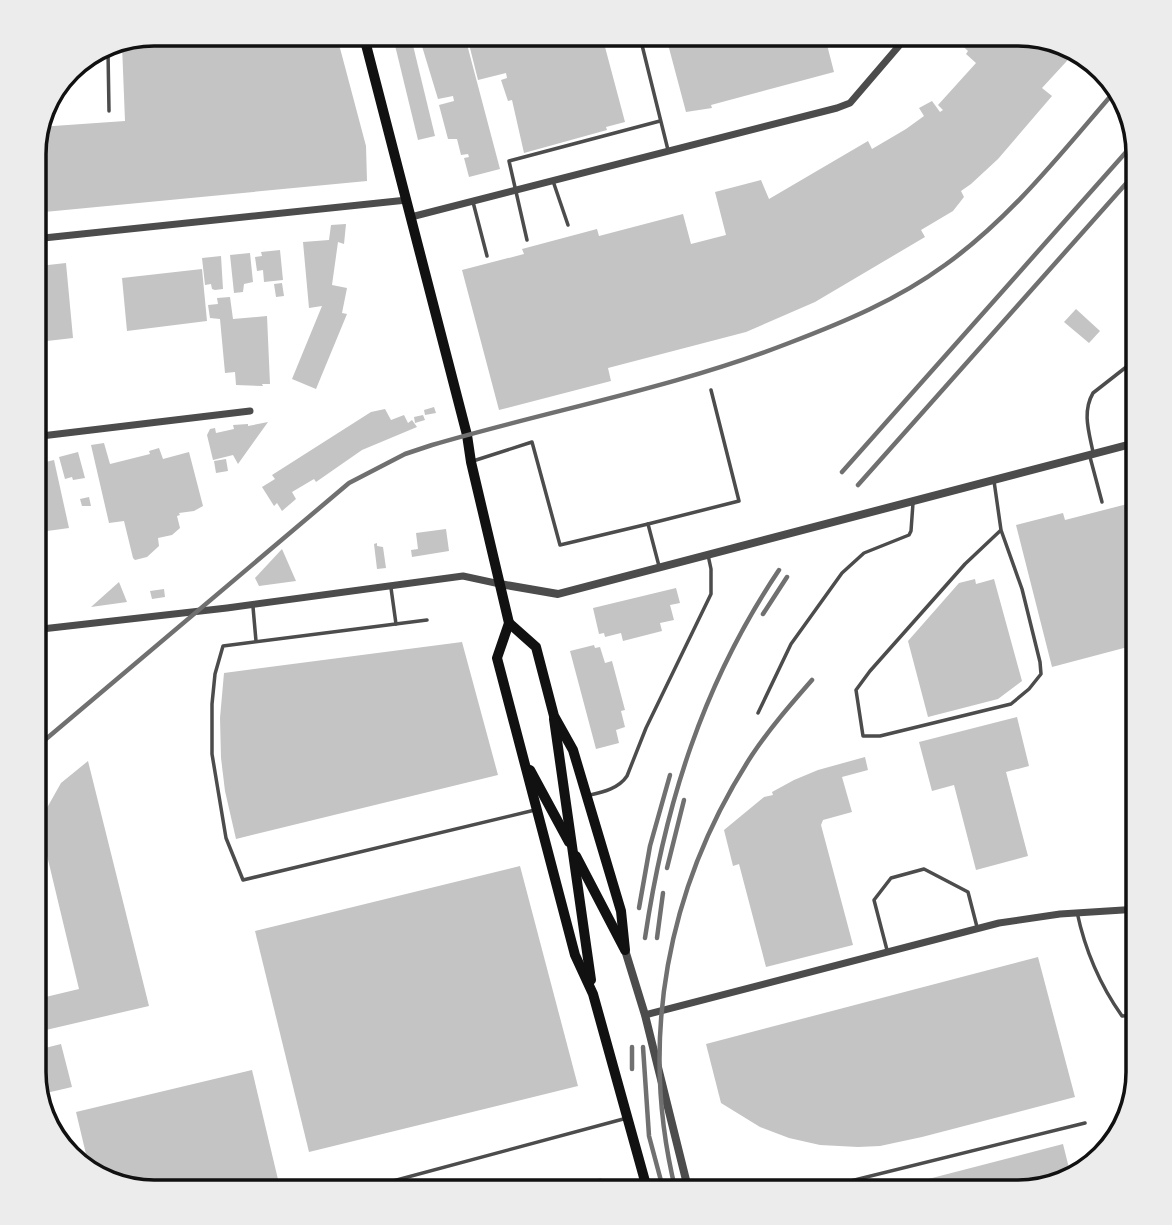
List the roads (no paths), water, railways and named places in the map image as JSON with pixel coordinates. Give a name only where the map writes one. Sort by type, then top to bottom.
[{"type":"main road","points":[[366,45],[465,427],[509,623],[497,658],[575,955],[593,994]]},
{"type":"main road","points":[[509,623],[536,647],[554,716],[593,994],[645,1180]]},
{"type":"main road","points":[[554,716],[573,750],[588,796],[623,921],[625,950]]},
{"type":"main road","points":[[522,753],[625,950]]},
{"type":"street","points":[[411,217],[837,108],[850,103],[899,46]]},
{"type":"street","points":[[46,238],[407,200]]},
{"type":"street","points":[[46,435],[250,411]]},
{"type":"street","points":[[46,628],[463,576],[558,594],[1126,445]]},
{"type":"street","points":[[645,1016],[978,928],[1077,912],[1126,910]]},
{"type":"street","points":[[625,950],[645,1016],[686,1180]]},
{"type":"lane","points":[[642,46],[668,150]]},
{"type":"lane","points":[[108,56],[109,111]]},
{"type":"lane","points":[[527,240],[509,162],[660,121]]},
{"type":"lane","points":[[553,179],[568,225]]},
{"type":"lane","points":[[473,200],[487,256]]},
{"type":"lane","points":[[1102,502],[1091,454],[1086,411],[1093,393],[1126,367]]},
{"type":"lane","points":[[471,461],[532,442],[560,545],[739,501],[711,390]]},
{"type":"lane","points":[[993,479],[1001,530],[1022,589],[1041,674],[1029,689],[1011,704],[880,736],[863,736],[856,690],[965,564],[1001,530]]},
{"type":"lane","points":[[758,713],[791,644],[842,573],[864,553],[909,535],[913,500]]},
{"type":"lane","points":[[648,524],[659,568]]},
{"type":"lane","points":[[588,796],[605,792],[622,783],[627,776],[646,728],[711,594],[708,555]]},
{"type":"lane","points":[[390,586],[396,624]]},
{"type":"lane","points":[[252,604],[256,642]]},
{"type":"lane","points":[[427,620],[223,646],[215,674],[212,754],[226,838],[243,880],[537,809]]},
{"type":"lane","points":[[888,952],[874,900],[891,878],[924,869],[968,892],[978,928]]},
{"type":"lane","points":[[1077,912],[1081,934],[1105,992],[1122,1016],[1126,1016]]},
{"type":"lane","points":[[396,1180],[627,1117]]},
{"type":"lane","points":[[854,1180],[1084,1123]]},
{"type":"railway","points":[[46,739],[349,483],[405,454],[432,445],[656,386],[745,359],[830,327],[889,300],[927,278],[992,227],[1035,183],[1110,97]]},
{"type":"railway","points":[[842,472],[1126,152]]},
{"type":"railway","points":[[858,485],[1126,184]]},
{"type":"railway","points":[[645,938],[664,840],[691,746],[729,656],[779,570]]},
{"type":"railway","points":[[763,614],[787,577]]},
{"type":"railway","points":[[674,1180],[665,1135],[660,1078],[661,1021],[668,965],[681,910],[699,857],[723,805],[759,745],[812,680]]},
{"type":"railway","points":[[639,908],[650,846],[670,775]]},
{"type":"railway","points":[[667,868],[684,800]]},
{"type":"railway","points":[[657,938],[663,893]]},
{"type":"railway","points":[[632,1047],[632,1069]]},
{"type":"railway","points":[[643,1047],[649,1136],[661,1180]]}]
